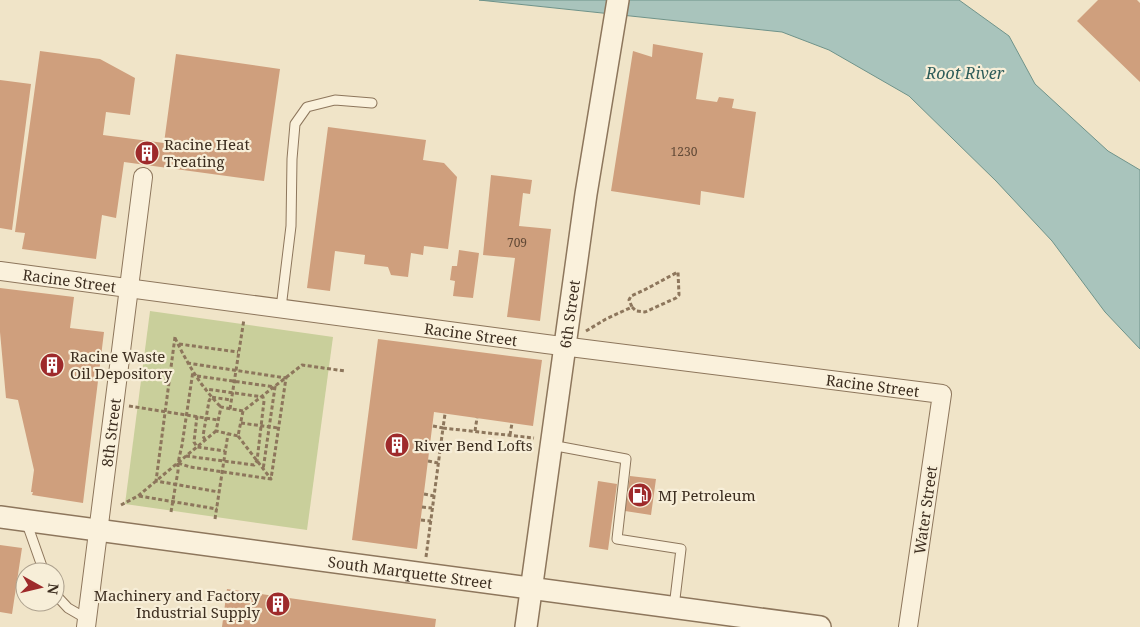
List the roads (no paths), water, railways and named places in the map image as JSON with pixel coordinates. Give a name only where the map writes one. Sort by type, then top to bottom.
[{"type":"street","name":"6th Street","points":[[526,627],[586,194],[618,0]]},
{"type":"street","name":"8th Street","points":[[86,623],[100,530],[113,404],[144,177]]},
{"type":"street","name":"Racine Street","points":[[0,271],[942,394]]},
{"type":"street","name":"Water Street","points":[[908,627],[942,394]]},
{"type":"street","name":"South Marquette Street","points":[[0,517],[820,627]]},
{"type":"lane","points":[[280,308],[291,226],[292,159],[295,124],[307,107],[335,100],[372,103]]},
{"type":"lane","points":[[552,442],[626,459],[616,539],[681,549],[674,608]]},
{"type":"lane","points":[[26,520],[41,562]]},
{"type":"lane","points":[[65,605],[86,623]]},
{"type":"water","name":"Root River","points":[[479,0],[959,0],[1009,36],[1035,84],[1108,151],[1140,170],[1140,349],[1105,312],[1052,241],[996,181],[909,96],[829,50],[782,32]]},
{"type":"place","name":"Racine Heat Treating","points":[[147,153]]},
{"type":"place","name":"Racine Waste Oil Depository","points":[[52,365]]},
{"type":"place","name":"River Bend Lofts","points":[[397,445]]},
{"type":"place","name":"MJ Petroleum","points":[[640,495]]},
{"type":"place","name":"Machinery and Factory Industrial Supply","points":[[278,604]]}]
